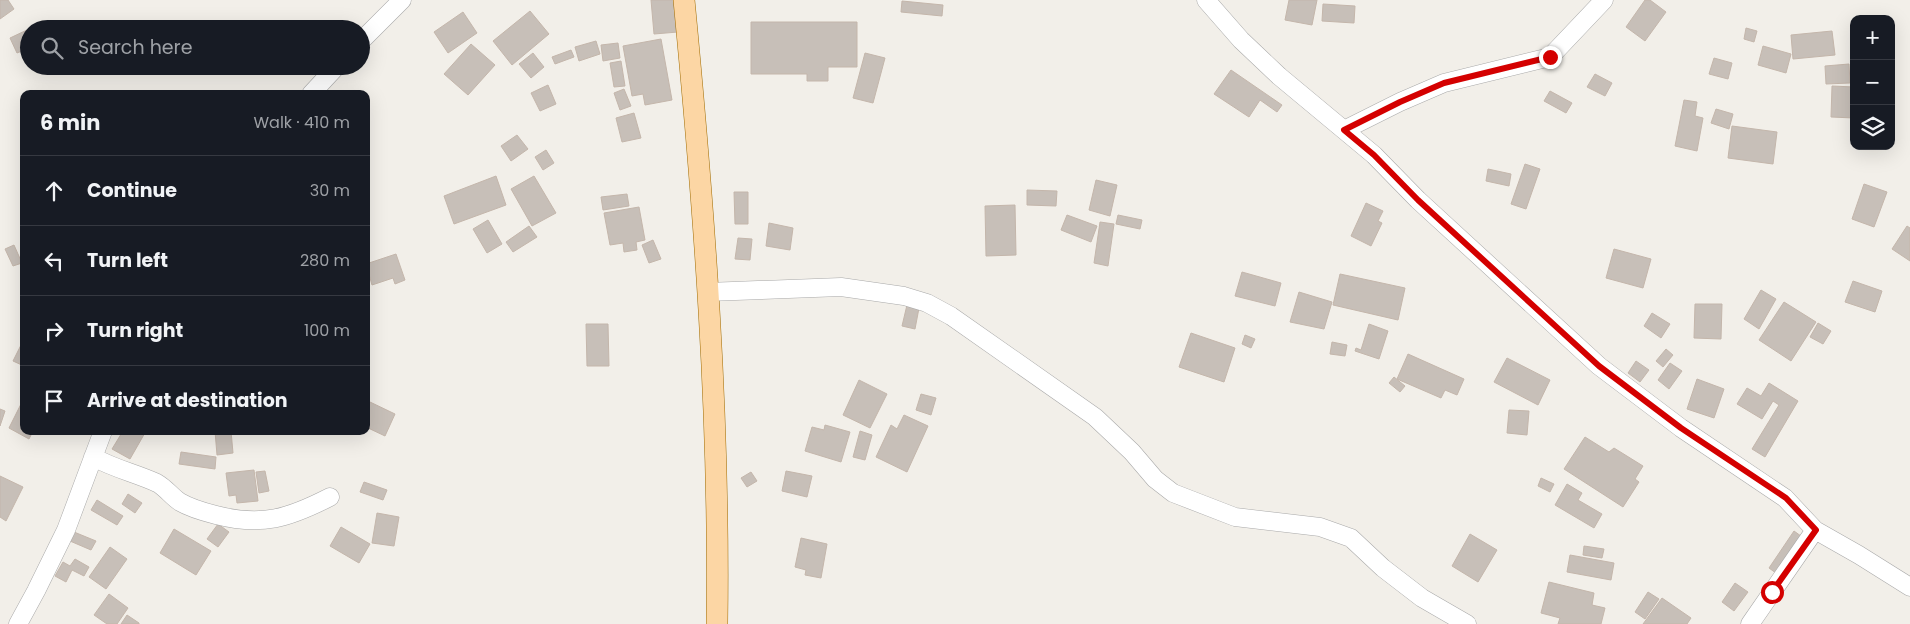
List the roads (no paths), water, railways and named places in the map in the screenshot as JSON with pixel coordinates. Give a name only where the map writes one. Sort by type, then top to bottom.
[{"type":"main road","points":[[684,0],[697,139],[715,434],[717,624]]},
{"type":"street","points":[[370,32],[402,0]]},
{"type":"street","points":[[1206,0],[1279,76],[1374,155],[1418,200],[1599,366],[1681,428],[1786,498],[1816,530],[1859,554],[1910,587]]},
{"type":"street","points":[[1344,130],[1400,102],[1444,83],[1550,57],[1604,0]]},
{"type":"street","points":[[315,90],[329,75]]},
{"type":"street","points":[[707,292],[841,287],[904,296],[927,303],[951,316],[1095,417],[1132,452],[1155,479],[1173,493],[1235,517],[1320,527],[1351,538],[1383,568],[1422,598],[1467,624]]},
{"type":"street","points":[[18,624],[66,530],[101,435]]},
{"type":"street","points":[[93,457],[110,466],[158,484],[179,501],[196,510],[229,518],[259,522],[280,518],[302,511],[330,497]]},
{"type":"street","points":[[1750,624],[1816,530]]}]
